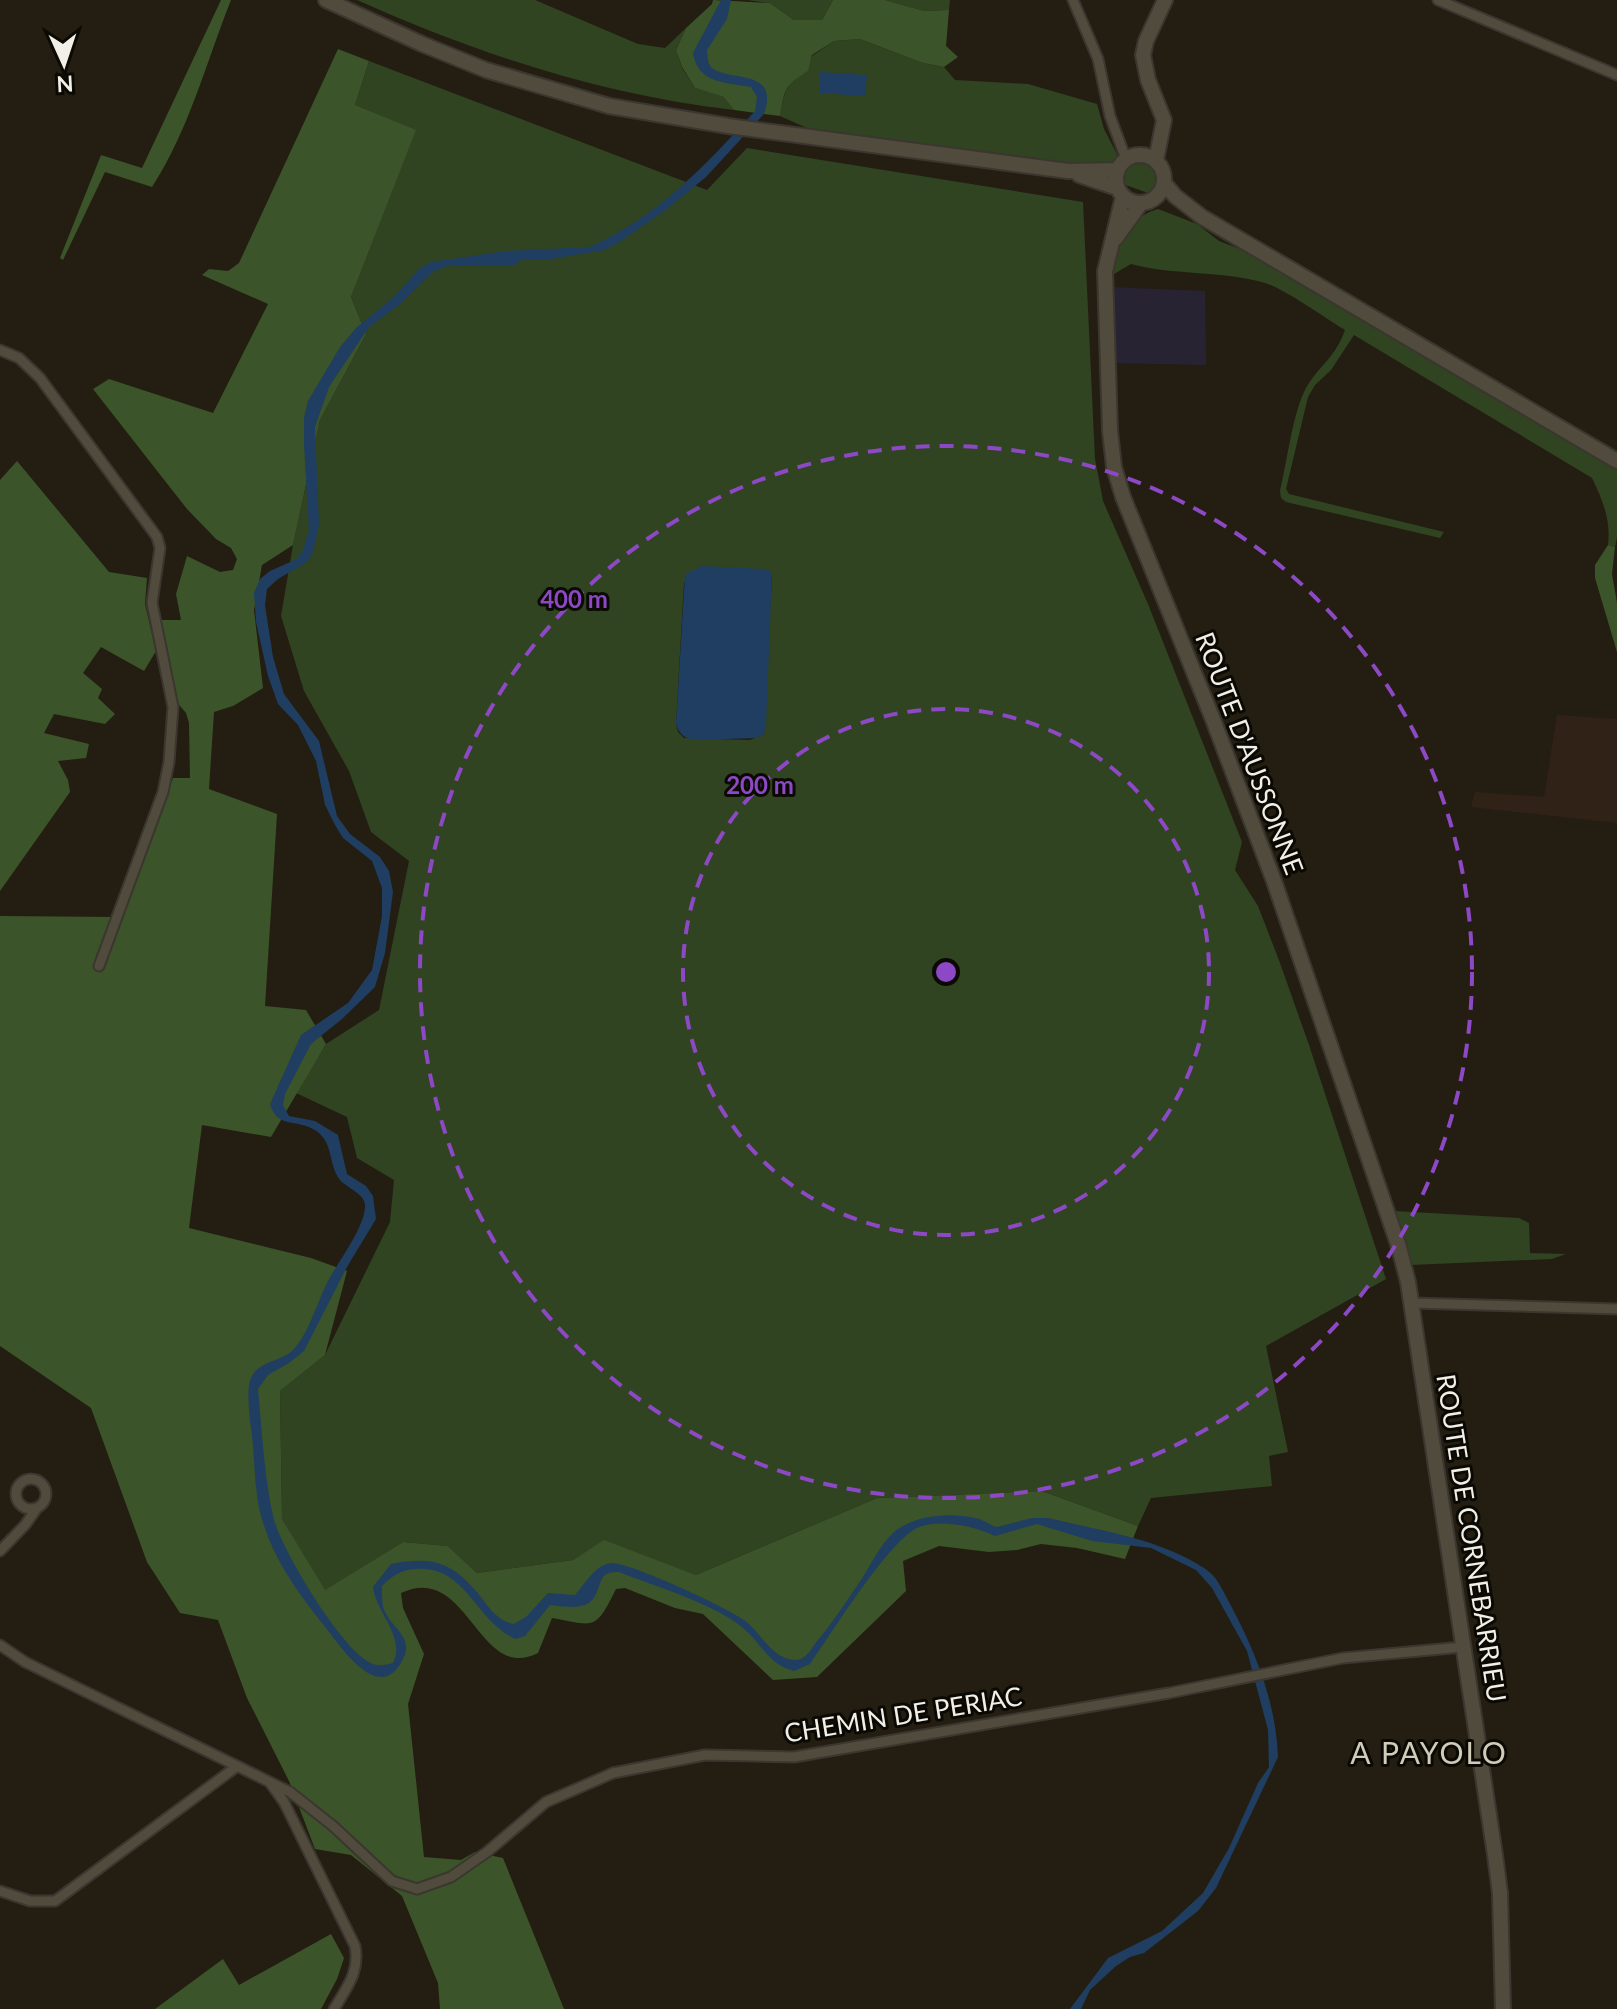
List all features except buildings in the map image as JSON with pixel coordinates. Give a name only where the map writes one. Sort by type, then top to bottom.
[{"type":"main road","points":[[326,0],[486,70],[609,106],[728,126],[1068,171],[1147,202],[1202,217]]},
{"type":"main road","points":[[1156,160],[1164,129],[1143,55],[1146,41],[1165,0]]},
{"type":"main road","points":[[1120,192],[1127,161],[1153,138],[1160,108]]},
{"type":"main road","points":[[1068,171],[1127,161],[1156,160]]},
{"type":"main road","points":[[1156,160],[1161,167],[1164,183],[1202,217],[1617,461]]},
{"type":"main road","points":[[1147,202],[1160,193],[1164,183]]},
{"type":"main road","name":"ROUTE D'AUSSONNE","points":[[1120,192],[1105,271],[1114,467],[1123,497],[1274,881],[1404,1266]]},
{"type":"main road","name":"ROUTE D'AUSSONNE","points":[[1109,248],[1147,202]]},
{"type":"main road","name":"ROUTE DE CORNEBARRIEU","points":[[1404,1266],[1500,1893],[1503,2009]]},
{"type":"street","points":[[1073,0],[1098,59],[1110,116],[1127,161]]},
{"type":"street","points":[[1438,0],[1617,75]]},
{"type":"street","points":[[0,350],[19,358],[40,378],[157,537],[160,548],[152,603],[173,707],[169,762],[163,792],[99,966]]},
{"type":"street","points":[[1412,1303],[1617,1309]]},
{"type":"street","points":[[0,1551],[37,1508]]},
{"type":"street","name":"CHEMIN DE PERIAC","points":[[0,1645],[25,1662],[290,1792],[392,1881],[417,1889],[451,1877],[487,1852],[546,1802],[613,1773],[705,1755],[794,1757],[1247,1678],[1343,1658],[1463,1647]]},
{"type":"street","points":[[0,1891],[30,1901],[55,1901],[236,1767]]},
{"type":"street","points":[[271,1784],[284,1802],[355,1946],[358,1960],[355,1975],[334,2009]]},
{"type":"shaded area","points":[[1109,287],[1205,291],[1206,365],[1112,363]]},
{"type":"shaded area","points":[[1557,715],[1617,719],[1617,823],[1471,807],[1475,792],[1544,797]]},
{"type":"green space","points":[[221,0],[231,0],[187,119],[152,187],[105,172],[63,260],[60,258],[101,155],[142,168]]},
{"type":"green space","points":[[357,0],[535,0],[638,44],[665,48],[686,28],[676,50],[682,68],[695,88],[725,97],[734,110],[636,94],[541,70],[448,38]]},
{"type":"green space","points":[[713,0],[770,3],[794,20],[822,20],[833,0],[885,0],[924,11],[949,10],[946,46],[958,57],[944,67],[923,63],[860,39],[834,41],[812,55],[808,71],[790,85],[780,116],[734,110],[724,97],[695,88],[676,50],[686,28]]},
{"type":"green space","points":[[747,0],[833,0],[822,20],[794,20],[770,3]]},
{"type":"green space","points":[[885,0],[950,0],[949,10],[924,11]]},
{"type":"green space","points":[[860,39],[923,63],[944,67],[955,80],[1028,84],[1097,104],[1104,129],[1117,154],[1116,161],[1108,165],[1077,166],[1032,157],[997,156],[807,128],[780,116],[787,89],[807,71],[812,56],[834,41]]},
{"type":"green space","points":[[338,49],[369,61],[355,105],[416,130],[351,297],[366,334],[320,420],[293,545],[262,565],[254,610],[263,688],[233,706],[214,712],[209,789],[277,814],[265,1006],[306,1010],[326,1044],[271,1137],[202,1125],[189,1228],[311,1258],[347,1271],[325,1355],[280,1391],[282,1519],[325,1590],[403,1542],[448,1546],[477,1573],[573,1560],[604,1540],[696,1575],[877,1498],[1042,1491],[1138,1526],[1125,1559],[1041,1544],[989,1552],[939,1546],[903,1561],[906,1591],[817,1677],[773,1680],[703,1614],[675,1608],[625,1588],[616,1589],[603,1612],[593,1622],[578,1623],[552,1618],[538,1653],[518,1658],[501,1652],[442,1593],[424,1588],[401,1593],[403,1608],[424,1654],[408,1704],[424,1857],[461,1860],[475,1852],[503,1858],[564,2009],[440,2009],[438,1983],[402,1896],[351,1855],[315,1849],[289,1781],[247,1698],[218,1620],[180,1613],[147,1562],[91,1408],[0,1346],[0,916],[118,917],[173,778],[190,778],[189,723],[186,713],[175,700],[161,620],[181,620],[176,594],[187,556],[220,572],[233,570],[237,559],[231,548],[216,539],[187,509],[93,389],[109,379],[213,413],[268,304],[202,275],[209,269],[228,271],[239,263]]},
{"type":"green space","points":[[369,61],[707,190],[747,148],[1083,202],[1095,459],[1103,501],[1148,604],[1242,842],[1235,870],[1258,906],[1280,963],[1386,1279],[1266,1346],[1288,1452],[1269,1456],[1272,1486],[1151,1498],[1138,1526],[1042,1491],[877,1498],[696,1575],[604,1541],[573,1560],[477,1573],[448,1546],[403,1542],[324,1591],[282,1519],[280,1391],[325,1355],[390,1222],[394,1180],[357,1158],[347,1117],[296,1093],[326,1044],[379,1010],[409,861],[371,832],[349,771],[304,691],[281,616],[320,420],[366,334],[351,297],[415,131],[355,105]],"holes":[[[772,573],[764,734],[750,740],[684,738],[678,732],[684,582]]]},
{"type":"green space","points":[[1138,162],[1149,166],[1155,174],[1156,184],[1151,194],[1120,183],[1124,169]]},
{"type":"green space","points":[[1158,209],[1197,224],[1219,241],[1253,254],[1617,470],[1615,547],[1608,545],[1605,511],[1592,478],[1354,335],[1308,397],[1286,489],[1289,494],[1444,532],[1440,538],[1286,502],[1281,498],[1280,491],[1300,403],[1309,383],[1336,349],[1345,330],[1283,291],[1248,279],[1131,264],[1109,277],[1124,235],[1138,219]]},
{"type":"green space","points":[[17,461],[109,572],[147,578],[145,604],[156,651],[144,671],[101,647],[83,673],[102,689],[98,698],[115,714],[105,724],[54,714],[44,733],[89,744],[86,758],[58,761],[68,780],[70,792],[0,891],[0,480]]},
{"type":"green space","points":[[1608,545],[1615,547],[1612,574],[1617,603],[1617,652],[1595,578],[1595,565]]},
{"type":"green space","points":[[1394,1211],[1519,1218],[1529,1223],[1530,1253],[1566,1254],[1552,1259],[1411,1265]]},
{"type":"green space","points":[[331,1934],[344,1958],[321,2009],[155,2009],[223,1959],[239,1985]]},
{"type":"water","points":[[721,0],[731,0],[727,19],[707,50],[709,64],[720,72],[759,83],[765,89],[767,99],[764,114],[706,177],[667,209],[604,250],[551,259],[521,260],[513,266],[450,265],[434,271],[400,304],[369,327],[329,387],[315,427],[319,524],[313,552],[307,562],[267,589],[265,605],[273,657],[284,694],[319,741],[337,816],[350,834],[380,857],[389,871],[393,892],[385,953],[375,987],[311,1044],[285,1094],[283,1105],[289,1116],[315,1121],[338,1135],[347,1174],[366,1186],[373,1196],[376,1219],[347,1267],[304,1351],[268,1375],[258,1389],[270,1500],[278,1531],[313,1596],[357,1653],[378,1665],[393,1663],[396,1644],[373,1587],[391,1564],[407,1561],[444,1565],[464,1578],[497,1616],[514,1624],[527,1616],[548,1593],[575,1595],[600,1567],[611,1563],[621,1565],[678,1586],[734,1614],[750,1625],[779,1655],[795,1660],[810,1651],[889,1537],[902,1526],[922,1519],[944,1515],[965,1516],[997,1527],[1032,1518],[1048,1518],[1148,1542],[1204,1568],[1221,1588],[1255,1658],[1273,1716],[1278,1757],[1216,1888],[1198,1911],[1144,1953],[1116,1966],[1090,1990],[1081,2009],[1070,2009],[1108,1958],[1162,1931],[1203,1893],[1269,1767],[1268,1730],[1247,1651],[1212,1588],[1196,1570],[1151,1548],[1092,1541],[1037,1524],[995,1536],[956,1524],[926,1525],[917,1528],[891,1551],[860,1590],[810,1664],[794,1671],[778,1664],[750,1634],[717,1611],[619,1572],[606,1575],[594,1597],[586,1604],[570,1607],[550,1605],[525,1636],[516,1639],[502,1631],[447,1576],[433,1570],[415,1569],[397,1574],[382,1586],[384,1610],[406,1644],[404,1657],[395,1671],[384,1677],[374,1676],[352,1660],[297,1590],[273,1549],[257,1499],[250,1381],[260,1367],[292,1351],[298,1344],[328,1281],[361,1223],[365,1205],[359,1194],[340,1180],[328,1146],[320,1134],[277,1117],[270,1104],[301,1035],[348,1003],[372,970],[382,916],[382,888],[372,861],[343,838],[325,805],[316,761],[298,725],[278,704],[268,676],[256,622],[254,593],[260,579],[297,559],[309,530],[304,445],[304,417],[308,401],[340,347],[419,269],[431,262],[506,251],[589,247],[658,206],[699,170],[755,111],[757,97],[751,87],[714,80],[696,63],[693,53]]},
{"type":"water","points":[[820,72],[867,75],[865,96],[819,93]]},
{"type":"water","points":[[702,566],[766,569],[772,573],[766,725],[764,734],[758,738],[693,740],[677,727],[685,574]]},
{"type":"district","name":"A PAYOLO","points":[[1429,1752]]}]
